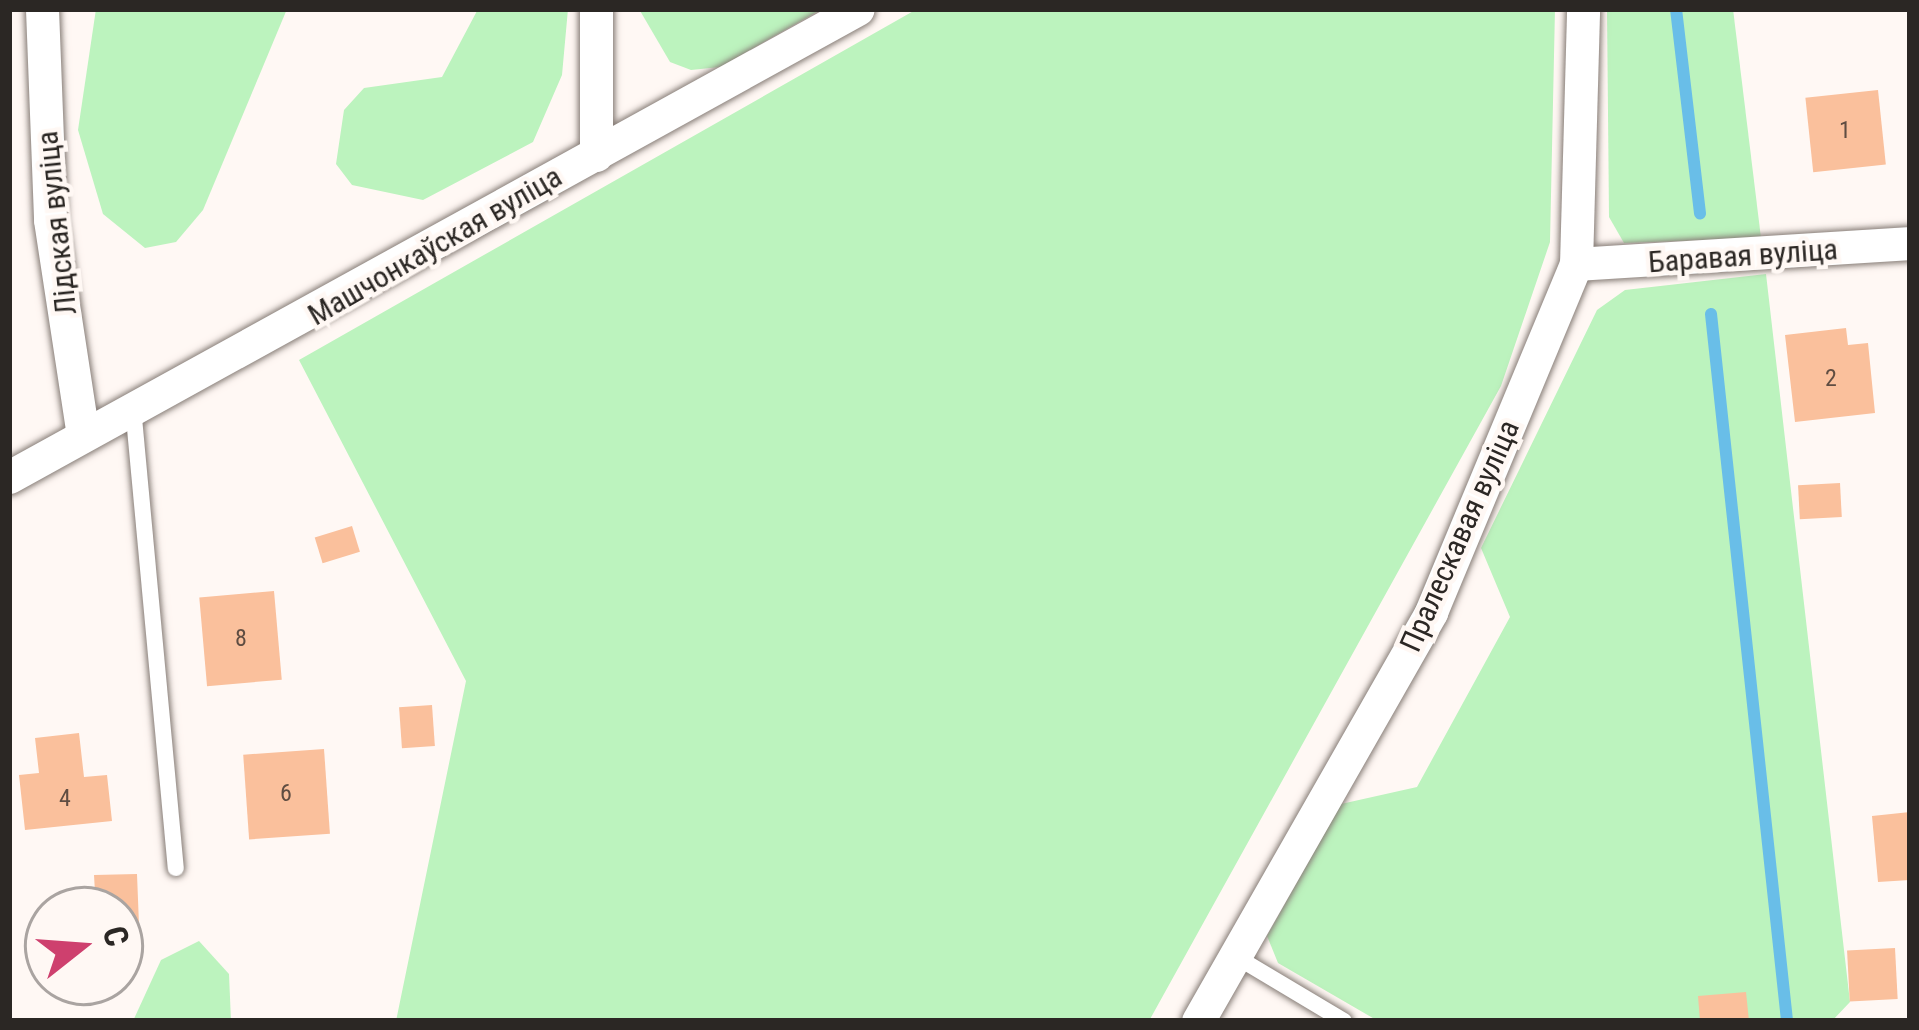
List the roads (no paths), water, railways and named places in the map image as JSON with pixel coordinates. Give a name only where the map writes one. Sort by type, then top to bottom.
[{"type":"street","name":"Лідская вуліца","points":[[42,9],[50,220],[83,435]]},
{"type":"street","points":[[596,9],[596,155]]},
{"type":"street","name":"Машчонкаўская вуліца","points":[[9,477],[859,9]]},
{"type":"street","name":"Пралескавая вуліца","points":[[1198,1021],[1431,612],[1576,264],[1583,9]]},
{"type":"street","name":"Баравая вуліца","points":[[1576,264],[1910,243]]},
{"type":"lane","points":[[133,406],[176,868]]},
{"type":"lane","points":[[1235,956],[1344,1021]]},
{"type":"waterway","points":[[1676,9],[1700,214]]},
{"type":"waterway","points":[[1711,314],[1787,1021]]}]
